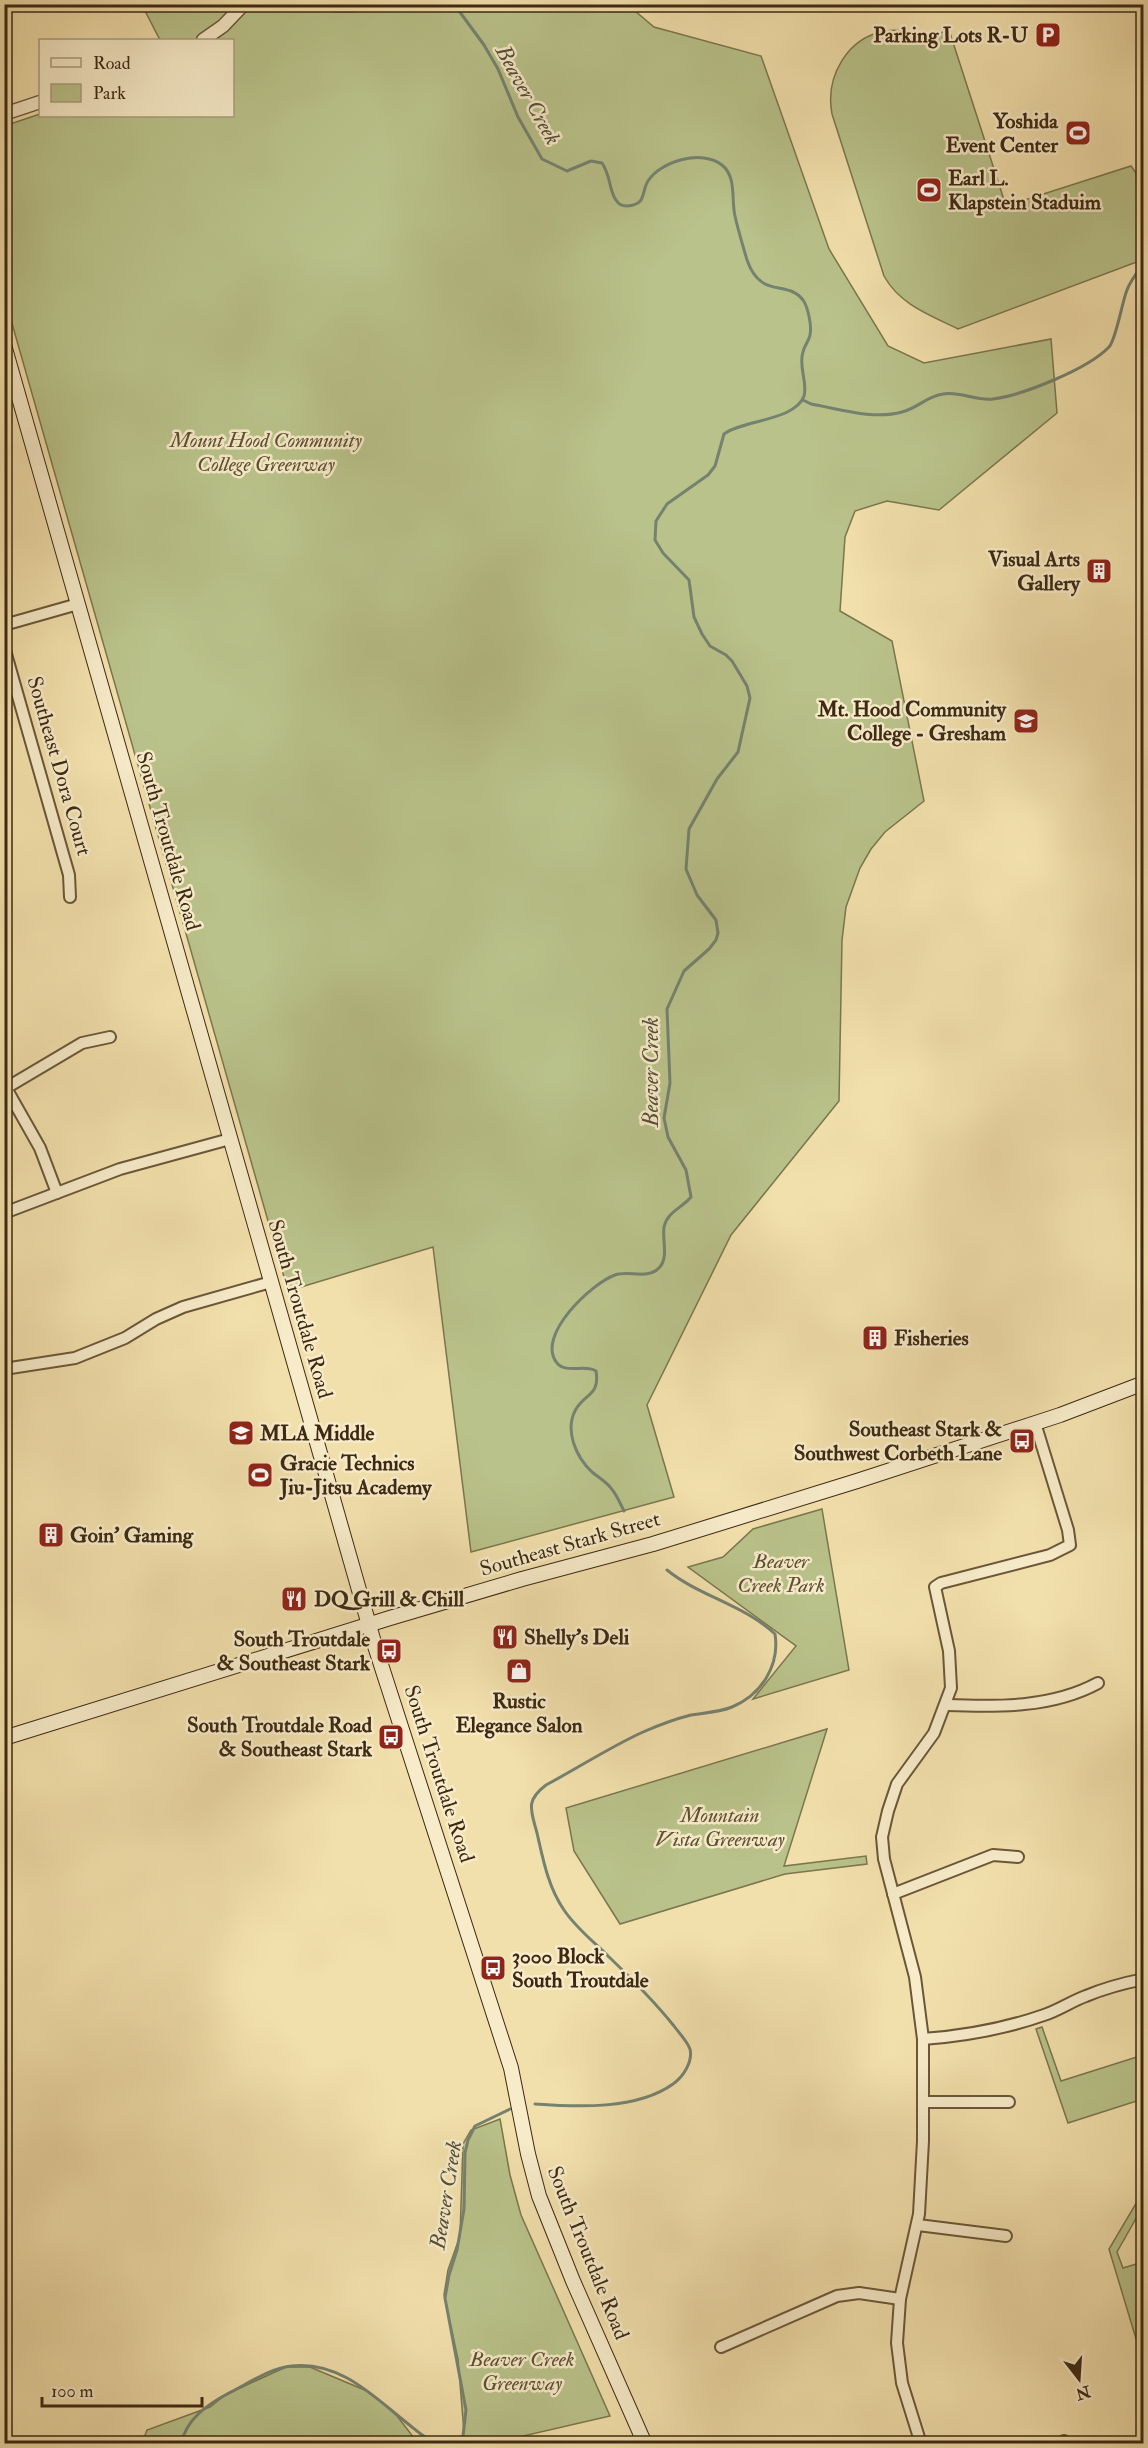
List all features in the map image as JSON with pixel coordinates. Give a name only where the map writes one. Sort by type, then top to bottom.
[{"type":"main road","name":"South Troutdale Road","points":[[4,345],[369,1624],[504,2044],[528,2154],[543,2208],[645,2444]]},
{"type":"main road","name":"Southeast Stark Street","points":[[4,1738],[369,1624],[522,1579],[653,1544],[1035,1423],[1143,1383]]},
{"type":"street","points":[[204,39],[223,26],[244,4]]},
{"type":"street","points":[[4,114],[39,102]]},
{"type":"street","points":[[4,625],[78,603]]},
{"type":"street","name":"Southeast Dora Court","points":[[4,647],[69,875],[70,897]]},
{"type":"street","points":[[57,1193],[40,1148],[6,1088],[82,1042],[110,1037]]},
{"type":"street","points":[[4,1213],[120,1169],[230,1139]]},
{"type":"street","points":[[4,1369],[75,1358],[125,1338],[156,1318],[183,1306],[271,1282]]},
{"type":"street","points":[[921,2444],[902,2383],[897,2356],[900,2299],[918,2225],[923,2151],[923,2039],[915,1977],[884,1859],[882,1837],[897,1784],[934,1733],[947,1705],[951,1688],[949,1651],[935,1587],[941,1583],[1050,1555],[1070,1545],[1068,1530],[1035,1423]]},
{"type":"street","points":[[947,1705],[1008,1705],[1047,1701],[1079,1693],[1098,1683]]},
{"type":"street","points":[[893,1894],[993,1855],[1018,1857]]},
{"type":"street","points":[[923,2039],[1003,2029],[1048,2014],[1121,1983],[1143,1979]]},
{"type":"street","points":[[923,2102],[1009,2102]]},
{"type":"street","points":[[918,2225],[1006,2236]]},
{"type":"street","points":[[721,2348],[837,2296],[859,2293],[900,2299]]},
{"type":"green space","name":"Mount Hood Community College Greenway","points":[[142,5],[628,5],[654,27],[761,56],[829,249],[888,346],[924,363],[1051,339],[1057,413],[939,510],[887,501],[855,511],[845,537],[840,611],[892,641],[924,801],[885,832],[871,849],[860,868],[846,907],[842,940],[839,1101],[731,1235],[647,1405],[674,1497],[471,1552],[433,1247],[288,1291],[5,299],[4,126],[39,114],[39,117],[234,117],[234,39],[159,39]]},
{"type":"green space","name":"Earl L. Klapstein Staduim","points":[[898,30],[927,36],[949,30],[1006,206],[1131,166],[1136,173],[1142,260],[958,329],[926,314],[898,295],[884,276],[832,114],[832,86],[842,61],[850,50],[860,41],[872,35]]},
{"type":"green space","name":"Beaver Creek Park","points":[[822,1509],[849,1670],[753,1699],[796,1646],[688,1567],[723,1557],[753,1529]]},
{"type":"green space","name":"Mountain Vista Greenway","points":[[827,1729],[784,1866],[866,1856],[867,1864],[785,1874],[620,1924],[574,1851],[566,1808]]},
{"type":"green space","points":[[1042,2027],[1061,2081],[1143,2055],[1143,2099],[1068,2123],[1036,2029]]},
{"type":"green space","name":"Beaver Creek Greenway","points":[[500,2119],[510,2175],[521,2215],[610,2416],[493,2443],[454,2443],[460,2441],[464,2432],[458,2359],[444,2295],[448,2270],[460,2236],[463,2144],[471,2130]]},
{"type":"green space","points":[[1141,2195],[1143,2206],[1117,2252],[1123,2268],[1143,2262],[1143,2362],[1109,2249]]},
{"type":"green space","points":[[286,2367],[310,2367],[367,2391],[394,2412],[414,2438],[423,2443],[142,2443],[147,2430],[210,2407],[225,2395]]},
{"type":"waterway","name":"Beaver Creek","points":[[313,4],[327,10],[342,12],[373,8],[375,4]]},
{"type":"waterway","name":"Beaver Creek","points":[[454,4],[484,45],[498,69],[518,117],[542,159],[567,171],[591,161],[602,163],[617,202],[625,206],[641,201],[648,181],[654,174],[672,163],[704,158],[722,165],[732,182],[736,221],[747,260],[753,272],[767,285],[797,294],[805,303],[810,322],[810,335],[802,357],[805,391],[799,404],[790,411],[732,429],[724,434],[715,466],[708,475],[667,504],[656,521],[655,540],[663,553],[689,580],[694,617],[702,634],[710,646],[732,661],[747,686],[750,698],[738,752],[717,779],[689,829],[686,869],[697,895],[716,920],[718,933],[709,949],[684,971],[667,1009],[670,1083],[664,1118],[668,1137],[686,1170],[691,1197],[671,1214],[666,1222],[664,1259],[659,1268],[654,1272],[643,1274],[615,1275],[593,1288],[569,1312],[554,1339],[552,1352],[557,1363],[565,1368],[587,1368],[596,1371],[597,1379],[594,1389],[576,1409],[571,1426],[572,1434],[581,1459],[612,1489],[624,1511]]},
{"type":"waterway","points":[[803,400],[811,404],[856,413],[880,415],[908,410],[937,395],[949,393],[993,399],[1006,397],[1054,380],[1086,364],[1109,347],[1128,287],[1144,263]]},
{"type":"waterway","points":[[535,2104],[588,2106],[642,2099],[677,2081],[684,2073],[690,2059],[690,2049],[683,2037],[634,1981],[579,1929],[558,1901],[547,1873],[531,1806],[535,1796],[546,1785],[618,1744],[673,1720],[732,1707],[752,1695],[766,1678],[774,1657],[775,1634],[750,1615],[693,1587],[667,1570]]},
{"type":"waterway","name":"Beaver Creek","points":[[181,2444],[193,2420],[213,2402],[268,2373],[292,2366],[325,2369],[355,2382],[433,2442],[447,2443],[463,2436],[466,2410],[445,2298],[464,2209],[465,2153],[475,2126],[510,2109]]},
{"type":"place","name":"Parking Lots R-U","points":[[1048,35]]},
{"type":"place","name":"Yoshida Event Center","points":[[1078,133]]},
{"type":"place","name":"Earl L. Klapstein Staduim","points":[[929,190]]},
{"type":"place","name":"Visual Arts Gallery","points":[[1099,571]]},
{"type":"place","name":"Mt. Hood Community College - Gresham","points":[[1026,721]]},
{"type":"place","name":"Fisheries","points":[[875,1338]]},
{"type":"place","name":"MLA Middle","points":[[241,1433]]},
{"type":"place","name":"Southeast Stark & Southwest Corbeth Lane","points":[[1022,1441]]},
{"type":"place","name":"Gracie Technics Jiu-Jitsu Academy","points":[[260,1475]]},
{"type":"place","name":"Goin' Gaming","points":[[51,1535]]},
{"type":"place","name":"DQ Grill & Chill","points":[[294,1599]]},
{"type":"place","name":"Shelly's Deli","points":[[505,1637]]},
{"type":"place","name":"South Troutdale & Southeast Stark","points":[[389,1651]]},
{"type":"place","name":"Rustic Elegance Salon","points":[[519,1671]]},
{"type":"place","name":"South Troutdale Road & Southeast Stark","points":[[391,1737]]},
{"type":"place","name":"3000 Block South Troutdale","points":[[493,1968]]}]
